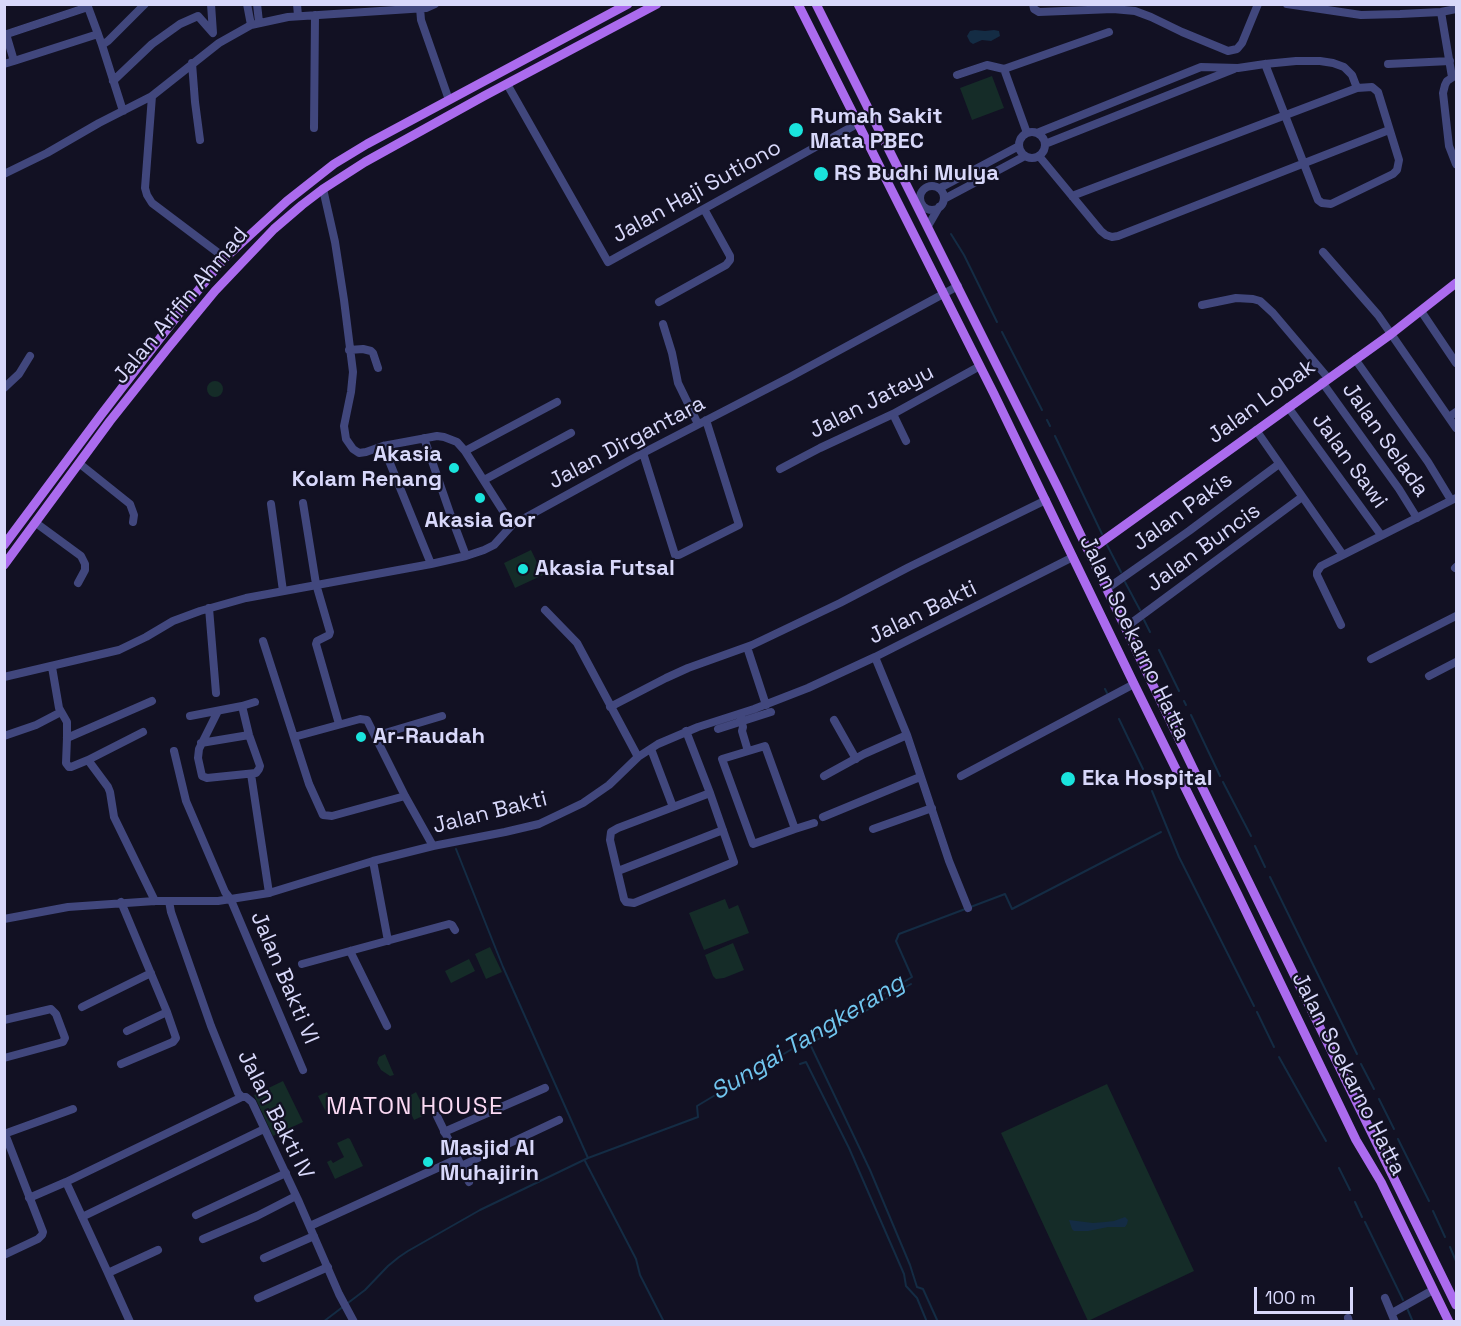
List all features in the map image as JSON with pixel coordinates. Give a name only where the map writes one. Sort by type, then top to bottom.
[{"type":"main road","name":"Jalan Arifin Ahmad","points":[[4,545],[181,311],[225,258],[268,218],[312,180],[367,144],[628,4]]},
{"type":"main road","name":"Jalan Arifin Ahmad","points":[[4,565],[110,422],[215,291],[274,229],[323,189],[365,162],[657,4]]},
{"type":"main road","name":"Jalan Soekarno Hatta","points":[[798,4],[980,366],[1356,1140],[1381,1182],[1446,1321]]},
{"type":"main road","name":"Jalan Soekarno Hatta","points":[[816,4],[1108,588],[1203,789],[1456,1305]]},
{"type":"main road","points":[[417,117],[423,129]]},
{"type":"main road","name":"Jalan Lobak","points":[[1089,550],[1391,334],[1421,310],[1455,288]]},
{"type":"main road","points":[[101,415],[110,422]]},
{"type":"main road","points":[[1238,895],[1253,887]]},
{"type":"street","points":[[102,45],[145,4]]},
{"type":"street","points":[[248,4],[255,24]]},
{"type":"street","points":[[255,24],[257,4]]},
{"type":"street","points":[[297,4],[298,16]]},
{"type":"street","points":[[335,4],[336,14]]},
{"type":"street","points":[[4,174],[48,153],[152,96],[219,44],[255,24],[298,16],[432,7],[435,4]]},
{"type":"street","points":[[1033,4],[1034,9],[1039,12],[1113,9],[1135,11],[1228,51],[1236,49],[1242,43],[1258,4]]},
{"type":"street","points":[[1287,4],[1361,15],[1441,12],[1456,9]]},
{"type":"street","points":[[1361,15],[1363,4]]},
{"type":"street","points":[[15,61],[5,35],[88,7],[123,111]]},
{"type":"street","points":[[113,81],[169,31],[212,7]]},
{"type":"street","points":[[212,7],[213,33]]},
{"type":"street","points":[[420,8],[421,20],[449,100]]},
{"type":"street","points":[[1441,12],[1454,76],[1444,85],[1443,93],[1449,146],[1456,164]]},
{"type":"street","points":[[314,128],[315,15]]},
{"type":"street","points":[[198,16],[213,33],[219,44]]},
{"type":"street","points":[[957,75],[987,65],[1004,69],[1109,32]]},
{"type":"street","points":[[4,64],[98,34]]},
{"type":"street","points":[[1037,133],[1045,144],[1044,150],[1040,156],[1032,158],[1025,156],[1019,146],[1021,138],[1027,133],[1037,133],[1207,66],[1238,68],[1309,60],[1333,63],[1348,71],[1357,88]]},
{"type":"street","points":[[1388,64],[1450,61]]},
{"type":"street","points":[[192,63],[200,140]]},
{"type":"street","points":[[1072,196],[1285,115],[1357,88],[1372,87],[1378,92],[1399,160],[1397,170],[1331,204],[1318,200],[1304,163],[1285,115],[1265,64]]},
{"type":"street","points":[[1045,144],[1238,68]]},
{"type":"street","points":[[1004,69],[1027,133]]},
{"type":"street","name":"Jalan Haji Sutiono","points":[[507,84],[608,262],[857,123]]},
{"type":"street","points":[[152,96],[145,188],[147,195],[152,203],[225,258]]},
{"type":"street","points":[[1040,156],[1106,235],[1112,237],[1389,130]]},
{"type":"street","points":[[940,188],[1019,146]]},
{"type":"street","points":[[928,226],[944,199],[1025,156]]},
{"type":"street","points":[[908,186],[940,188],[944,199]]},
{"type":"street","points":[[928,186],[922,190],[921,201],[928,209],[939,207]]},
{"type":"street","points":[[323,189],[337,254],[353,372],[344,426],[346,439],[359,453],[437,436],[457,442],[512,525]]},
{"type":"street","points":[[659,302],[726,265],[730,260],[730,256],[704,209]]},
{"type":"street","points":[[1323,252],[1363,297],[1391,334],[1456,428]]},
{"type":"street","name":"Jalan Dirgantara","points":[[4,677],[119,650],[173,621],[246,598],[431,564],[466,556],[494,545],[512,525],[958,286]]},
{"type":"street","name":"Jalan Selada","points":[[1202,305],[1236,298],[1257,300],[1264,304],[1325,380],[1417,518]]},
{"type":"street","points":[[1421,310],[1456,363]]},
{"type":"street","points":[[663,324],[678,383],[698,424]]},
{"type":"street","points":[[350,350],[371,351],[378,368]]},
{"type":"street","points":[[4,388],[20,374],[30,356]]},
{"type":"street","points":[[1341,625],[1317,575],[1321,566],[1454,499],[1355,359]]},
{"type":"street","name":"Jalan Jatayu","points":[[780,469],[893,414],[980,366]]},
{"type":"street","points":[[465,451],[557,402]]},
{"type":"street","name":"Jalan Sawi","points":[[1288,407],[1382,535]]},
{"type":"street","points":[[1449,417],[1456,412]]},
{"type":"street","points":[[893,414],[906,441]]},
{"type":"street","points":[[643,453],[675,555],[739,525],[706,420]]},
{"type":"street","points":[[1257,430],[1343,555]]},
{"type":"street","points":[[484,480],[571,433]]},
{"type":"street","points":[[424,438],[466,556]]},
{"type":"street","points":[[383,446],[431,564]]},
{"type":"street","points":[[80,464],[130,504],[134,515],[133,522]]},
{"type":"street","name":"Jalan Pakis","points":[[1108,588],[1279,464]]},
{"type":"street","name":"Jalan Buncis","points":[[1126,627],[1302,497]]},
{"type":"street","points":[[610,707],[681,672],[747,647],[1046,501]]},
{"type":"street","points":[[303,503],[316,584],[330,630],[329,635],[317,641],[316,644],[339,724]]},
{"type":"street","points":[[271,504],[283,591]]},
{"type":"street","points":[[36,523],[81,556],[85,570],[78,583]]},
{"type":"street","name":"Jalan Bakti","points":[[4,919],[68,907],[122,902],[231,900],[268,893],[373,861],[433,846],[539,824],[583,802],[609,785],[638,757],[651,748],[686,731],[741,721],[766,705],[875,657],[1073,557]]},
{"type":"street","points":[[209,608],[216,693]]},
{"type":"street","points":[[545,610],[577,643],[638,757]]},
{"type":"street","points":[[1371,659],[1456,616]]},
{"type":"street","points":[[263,641],[309,784],[321,812],[325,816],[332,816],[405,796]]},
{"type":"street","points":[[747,647],[766,705]]},
{"type":"street","points":[[875,657],[907,735],[949,861],[968,908]]},
{"type":"street","points":[[1429,676],[1456,662]]},
{"type":"street","points":[[52,667],[60,710],[67,722],[68,738],[65,755],[67,766],[73,767],[143,732]]},
{"type":"street","points":[[961,776],[1134,684]]},
{"type":"street","points":[[68,738],[152,701]]},
{"type":"street","points":[[190,716],[255,702]]},
{"type":"street","points":[[218,711],[201,743],[198,758],[203,777],[251,774],[258,772],[260,768],[242,706]]},
{"type":"street","points":[[4,736],[36,725],[59,713],[60,710]]},
{"type":"street","points":[[718,729],[771,712]]},
{"type":"street","points":[[375,736],[442,716]]},
{"type":"street","points":[[294,737],[360,719],[369,722],[405,796],[433,846]]},
{"type":"street","points":[[834,720],[856,759]]},
{"type":"street","points":[[741,721],[751,750]]},
{"type":"street","points":[[686,731],[710,793],[734,862],[629,904],[624,899],[610,840],[611,832],[710,793]]},
{"type":"street","points":[[201,743],[249,735]]},
{"type":"street","points":[[824,776],[907,735]]},
{"type":"street","points":[[795,829],[765,746],[722,759],[753,844],[814,823]]},
{"type":"street","points":[[651,748],[674,807]]},
{"type":"street","name":"Jalan Bakti VI","points":[[174,751],[186,801],[303,1070]]},
{"type":"street","points":[[88,760],[110,792],[116,822],[155,901]]},
{"type":"street","points":[[251,774],[268,893]]},
{"type":"street","points":[[823,817],[920,777]]},
{"type":"street","points":[[873,829],[932,808]]},
{"type":"street","points":[[618,871],[723,830]]},
{"type":"street","points":[[373,861],[388,941]]},
{"type":"street","name":"Jalan Bakti IV","points":[[169,901],[211,1026],[238,1093],[252,1102],[339,1294],[354,1322]]},
{"type":"street","points":[[122,902],[176,1036],[173,1042],[122,1064]]},
{"type":"street","points":[[302,964],[449,924],[455,930]]},
{"type":"street","points":[[351,951],[387,1026]]},
{"type":"street","points":[[82,1007],[151,973]]},
{"type":"street","points":[[4,1020],[51,1009],[56,1014],[65,1039],[63,1042],[4,1058]]},
{"type":"street","points":[[127,1031],[167,1012]]},
{"type":"street","points":[[444,1132],[545,1088]]},
{"type":"street","points":[[29,1198],[242,1097]]},
{"type":"street","points":[[4,1255],[38,1239],[43,1234],[42,1226],[5,1134],[73,1109]]},
{"type":"street","points":[[436,1116],[469,1182]]},
{"type":"street","points":[[310,1226],[560,1120]]},
{"type":"street","points":[[82,1217],[264,1129]]},
{"type":"street","points":[[196,1215],[286,1173]]},
{"type":"street","points":[[66,1182],[130,1322]]},
{"type":"street","points":[[203,1239],[296,1196]]},
{"type":"street","points":[[264,1258],[314,1236]]},
{"type":"street","points":[[108,1272],[158,1250]]},
{"type":"street","points":[[258,1298],[327,1267]]},
{"type":"street","points":[[1392,1313],[1433,1290]]},
{"type":"street","points":[[1385,1298],[1395,1322]]},
{"type":"green space","points":[[992,76],[1004,108],[972,120],[960,88]]},
{"type":"green space","points":[[215,381],[221,383],[223,389],[221,395],[215,397],[209,395],[207,389],[209,383]]},
{"type":"green space","name":"Akasia Futsal","points":[[531,550],[543,575],[515,588],[504,563]]},
{"type":"green space","points":[[725,899],[729,909],[738,905],[749,933],[704,950],[689,913]]},
{"type":"green space","points":[[733,943],[744,970],[716,979],[705,955]]},
{"type":"green space","points":[[490,947],[502,972],[486,979],[475,954]]},
{"type":"green space","points":[[469,959],[475,971],[451,983],[445,971]]},
{"type":"green space","points":[[385,1054],[394,1075],[390,1076],[381,1070],[377,1063],[379,1057]]},
{"type":"green space","points":[[283,1081],[303,1122],[273,1136],[254,1095]]},
{"type":"green space","points":[[1107,1084],[1194,1271],[1088,1321],[1001,1133]]},
{"type":"green space","points":[[327,1092],[334,1108],[326,1112],[318,1096]]},
{"type":"green space","points":[[416,1092],[427,1114],[414,1120],[404,1099]]},
{"type":"green space","points":[[348,1138],[363,1166],[335,1179],[327,1162],[331,1160],[333,1163],[344,1157],[337,1143]]},
{"type":"water","points":[[970,31],[999,31],[1000,36],[991,41],[982,40],[973,44],[967,36]]},
{"type":"water","points":[[1125,1217],[1128,1220],[1125,1227],[1108,1227],[1088,1231],[1074,1231],[1069,1220],[1093,1223],[1114,1221]]},
{"type":"waterway","points":[[951,234],[997,322]]},
{"type":"waterway","points":[[1002,332],[1042,410]]},
{"type":"waterway","points":[[1047,420],[1050,426]]},
{"type":"waterway","points":[[1055,436],[1102,534]]},
{"type":"waterway","points":[[1107,545],[1121,572]]},
{"type":"waterway","points":[[1125,582],[1140,610]]},
{"type":"waterway","points":[[1144,620],[1150,632]]},
{"type":"waterway","points":[[1159,650],[1179,691]]},
{"type":"waterway","points":[[1105,689],[1107,693]]},
{"type":"waterway","points":[[1184,701],[1186,705]]},
{"type":"waterway","points":[[1191,715],[1220,776]]},
{"type":"waterway","points":[[1119,719],[1143,769]]},
{"type":"waterway","points":[[1223,782],[1251,836]]},
{"type":"waterway","points":[[1152,791],[1179,857],[1254,1006]]},
{"type":"waterway","name":"Sungai Tangkerang","points":[[323,1322],[365,1290],[388,1266],[408,1251],[480,1210],[588,1158],[698,1117],[697,1106],[912,977],[896,941],[899,934],[1005,894],[1012,909],[1161,832]]},
{"type":"waterway","points":[[1255,846],[1265,867]]},
{"type":"waterway","points":[[456,849],[503,967],[588,1158]]},
{"type":"waterway","points":[[1270,877],[1357,1054]]},
{"type":"waterway","points":[[911,984],[810,1044],[870,1170],[917,1287],[923,1289],[938,1322]]},
{"type":"waterway","points":[[1257,1012],[1274,1047]]},
{"type":"waterway","points":[[1279,1057],[1326,1141]]},
{"type":"waterway","points":[[800,1064],[806,1062],[849,1148],[904,1274],[906,1286],[917,1298],[927,1322]]},
{"type":"waterway","points":[[1361,1064],[1374,1089]]},
{"type":"waterway","points":[[1379,1099],[1394,1129]]},
{"type":"waterway","points":[[1398,1139],[1429,1201]]},
{"type":"waterway","points":[[585,1161],[636,1259],[640,1275],[664,1322]]},
{"type":"waterway","points":[[1339,1168],[1350,1190]]},
{"type":"waterway","points":[[1355,1202],[1362,1217]]},
{"type":"waterway","points":[[1433,1211],[1445,1237]]},
{"type":"waterway","points":[[1365,1222],[1403,1300]]},
{"type":"waterway","points":[[1450,1247],[1456,1261]]},
{"type":"waterway","points":[[1407,1308],[1413,1322]]},
{"type":"place","name":"Rumah Sakit Mata PBEC","points":[[796,130]]},
{"type":"place","name":"RS Budhi Mulya","points":[[821,174]]},
{"type":"place","name":"Akasia Kolam Renang","points":[[454,468]]},
{"type":"place","name":"Akasia Gor","points":[[480,498]]},
{"type":"place","name":"Akasia Futsal","points":[[523,569]]},
{"type":"place","name":"Ar-Raudah","points":[[361,737]]},
{"type":"place","name":"Eka Hospital","points":[[1068,779]]},
{"type":"place","name":"Masjid Al Muhajirin","points":[[428,1162]]},
{"type":"district","name":"MATON HOUSE","points":[[415,1107]]}]
